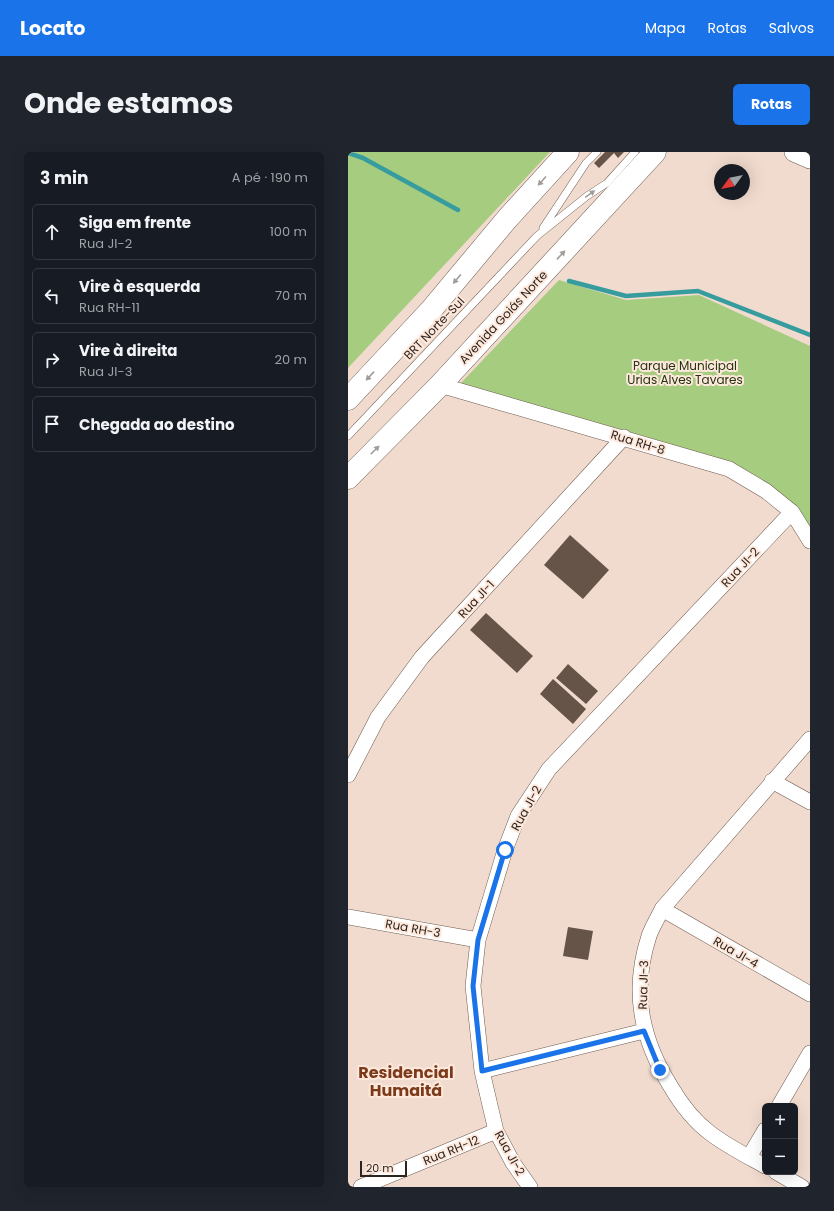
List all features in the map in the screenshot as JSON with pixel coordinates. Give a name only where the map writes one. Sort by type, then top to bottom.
[{"type":"main road","points":[[348,400],[431,310],[507,219],[568,152]]},
{"type":"main road","name":"Avenida Goiás Norte","points":[[348,478],[440,385],[655,152]]},
{"type":"street","points":[[794,152],[810,159]]},
{"type":"street","name":"Rua RH-8","points":[[440,385],[624,437],[729,469],[766,490],[792,512],[810,541]]},
{"type":"street","name":"Rua JI-1","points":[[348,775],[378,717],[422,657],[624,437]]},
{"type":"street","name":"Rua JI-2","points":[[530,1187],[513,1163],[496,1131],[482,1071],[473,986],[478,940],[505,850],[518,816],[549,768],[792,512]]},
{"type":"street","name":"Rua JI-3","points":[[762,1164],[710,1133],[682,1105],[660,1070],[644,1031],[640,1000],[642,964],[649,935],[662,909],[810,739]]},
{"type":"street","points":[[772,781],[810,802]]},
{"type":"street","name":"Rua JI-4","points":[[662,909],[810,994]]},
{"type":"street","name":"Rua RH-3","points":[[348,917],[478,940]]},
{"type":"street","points":[[482,1071],[644,1031]]},
{"type":"street","points":[[781,1103],[810,1053]]},
{"type":"street","name":"Rua RH-12","points":[[361,1187],[496,1131]]},
{"type":"street","points":[[749,1157],[762,1135]]},
{"type":"street","points":[[781,1175],[802,1187]]},
{"type":"lane","name":"BRT Norte-Sul","points":[[537,236],[586,163],[597,152]]},
{"type":"lane","name":"BRT Norte-Sul","points":[[348,436],[537,236],[587,196],[607,183],[635,152]]},
{"type":"green space","points":[[348,152],[550,152],[348,368]]},
{"type":"green space","name":"Parque Municipal Urias Alves Tavares","points":[[559,280],[626,300],[699,295],[810,346],[810,533],[767,486],[460,384]]},
{"type":"building","points":[[605,152],[624,152],[618,158],[614,153],[599,168],[594,163]]},
{"type":"building","points":[[570,535],[609,570],[583,599],[544,565]]},
{"type":"building","points":[[486,613],[533,656],[517,673],[470,630]]},
{"type":"building","points":[[568,664],[598,691],[586,704],[556,678]]},
{"type":"building","points":[[553,679],[586,709],[573,724],[540,694]]},
{"type":"building","points":[[568,927],[593,931],[588,960],[563,956]]},
{"type":"waterway","points":[[348,153],[363,158],[458,210]]},
{"type":"waterway","points":[[569,281],[626,296],[698,291],[810,335]]},
{"type":"district","name":"Residencial Humaitá","points":[[406,1081]]},
{"type":"route","points":[[505,850],[478,940],[473,986],[482,1071],[644,1031],[660,1070]]}]
